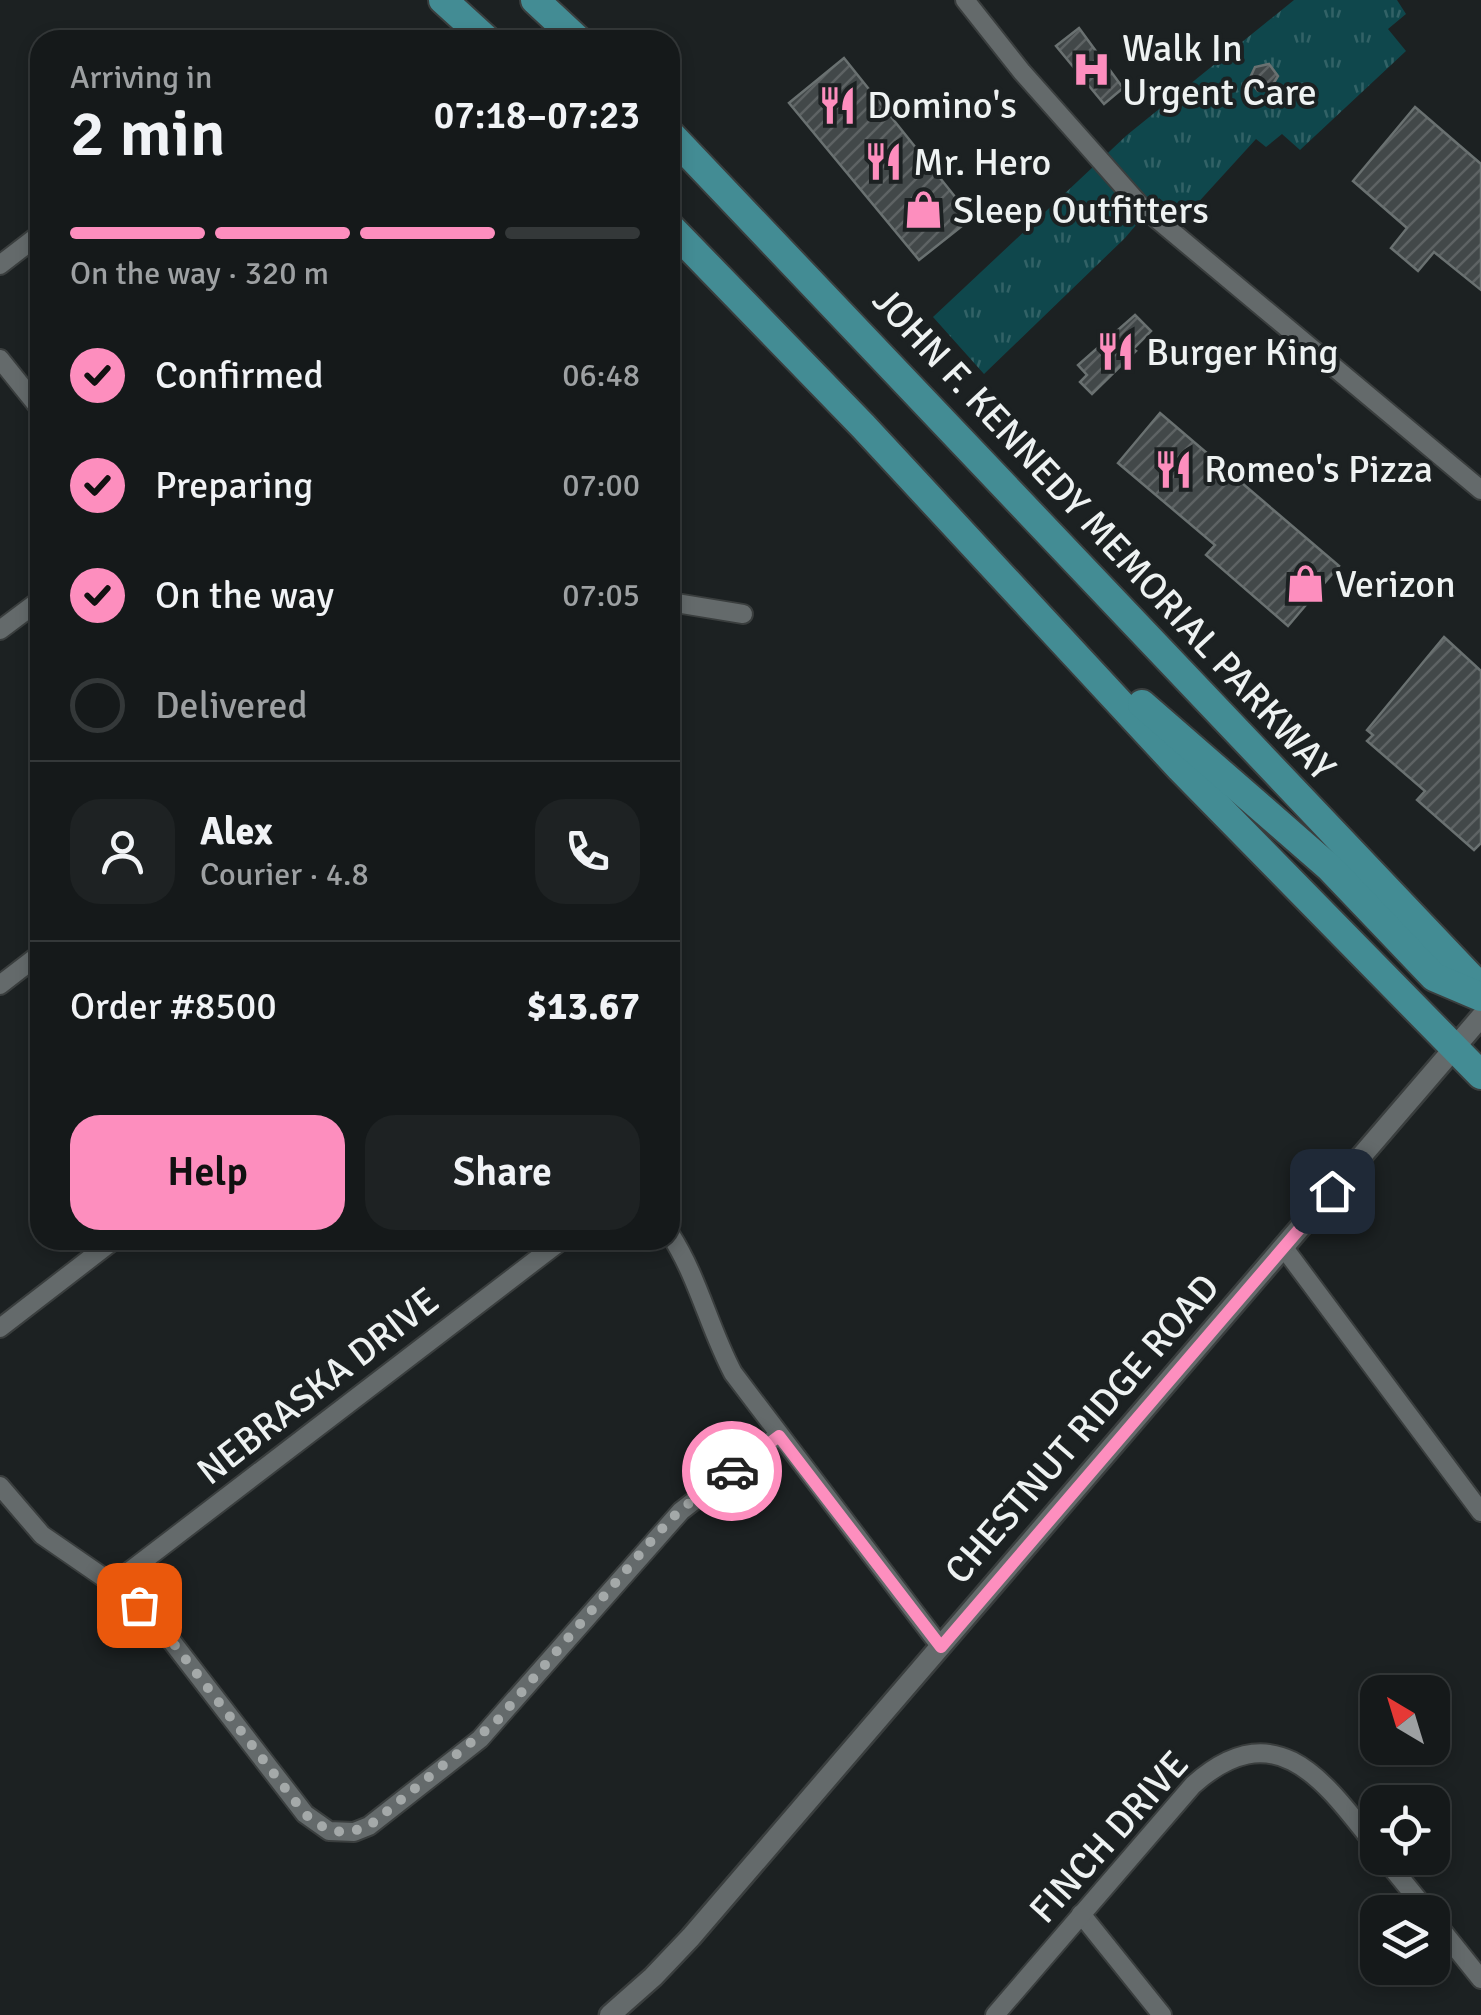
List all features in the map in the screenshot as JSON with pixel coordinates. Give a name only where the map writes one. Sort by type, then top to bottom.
[{"type":"highway","points":[[443,0],[476,30]]},
{"type":"highway","points":[[535,0],[567,30]]},
{"type":"highway","name":"JOHN F. KENNEDY MEMORIAL PARKWAY","points":[[680,145],[1481,988]]},
{"type":"highway","points":[[680,238],[1180,768],[1468,1051],[1481,1075]]},
{"type":"highway","points":[[1014,589],[1330,868],[1434,977],[1481,997]]},
{"type":"street","points":[[965,0],[1022,72],[1139,204],[1481,490]]},
{"type":"street","points":[[0,265],[30,242]]},
{"type":"street","points":[[0,358],[30,396]]},
{"type":"street","points":[[680,603],[742,614]]},
{"type":"street","points":[[0,630],[30,608]]},
{"type":"street","points":[[0,984],[30,962]]},
{"type":"street","name":"CHESTNUT RIDGE ROAD","points":[[610,2015],[654,1977],[691,1937],[1284,1248],[1468,1051],[1481,1017]]},
{"type":"street","points":[[1284,1248],[1481,1512]]},
{"type":"street","points":[[0,1328],[101,1250]]},
{"type":"street","name":"NEBRASKA DRIVE","points":[[114,1584],[549,1250]]},
{"type":"street","points":[[679,1250],[733,1373],[941,1647]]},
{"type":"street","points":[[0,1486],[26,1519],[60,1550],[114,1584],[156,1621],[305,1814],[317,1826],[341,1833],[369,1826],[496,1722],[680,1510],[779,1436]]},
{"type":"street","name":"FINCH DRIVE","points":[[995,2015],[1211,1769],[1254,1754],[1277,1756],[1306,1767],[1323,1781],[1360,1827]]},
{"type":"street","points":[[1398,1875],[1414,1895]]},
{"type":"street","points":[[1081,1914],[1162,2015]]},
{"type":"street","points":[[1450,1940],[1481,1979]]},
{"type":"green space","points":[[1294,0],[1397,0],[1406,14],[1388,29],[1406,51],[1300,150],[1282,134],[1266,147],[1256,139],[1184,218],[1159,198],[1125,238],[984,374],[933,317],[1127,135]]},
{"type":"building","points":[[1079,28],[1123,88],[1104,104],[1056,46]]},
{"type":"building","points":[[844,58],[972,218],[919,260],[789,103]]},
{"type":"building","points":[[1269,64],[1278,76],[1270,89],[1258,91],[1249,80],[1255,67]]},
{"type":"building","points":[[1415,107],[1481,164],[1481,290],[1434,252],[1418,271],[1391,248],[1407,228],[1353,181]]},
{"type":"building","points":[[1135,315],[1151,331],[1092,394],[1080,382],[1087,375],[1078,365]]},
{"type":"building","points":[[1160,413],[1339,566],[1288,626],[1206,555],[1215,545],[1118,463]]},
{"type":"building","points":[[1444,637],[1481,671],[1481,843],[1474,850],[1417,800],[1425,791],[1367,741],[1373,735],[1367,730]]},
{"type":"way so far","points":[[139,1605],[156,1621],[305,1814],[329,1831],[354,1832],[369,1826],[480,1739],[658,1533],[680,1510],[732,1471]]},
{"type":"place","name":"Walk In Urgent Care","points":[[1092,70]]},
{"type":"place","name":"Domino's","points":[[837,105]]},
{"type":"place","name":"Mr. Hero","points":[[883,162]]},
{"type":"place","name":"Sleep Outfitters","points":[[923,210]]},
{"type":"place","name":"Burger King","points":[[1116,352]]},
{"type":"place","name":"Romeo's Pizza","points":[[1174,469]]},
{"type":"place","name":"Verizon","points":[[1305,584]]},
{"type":"route","points":[[732,1471],[779,1436],[941,1647],[1332,1191]]}]
